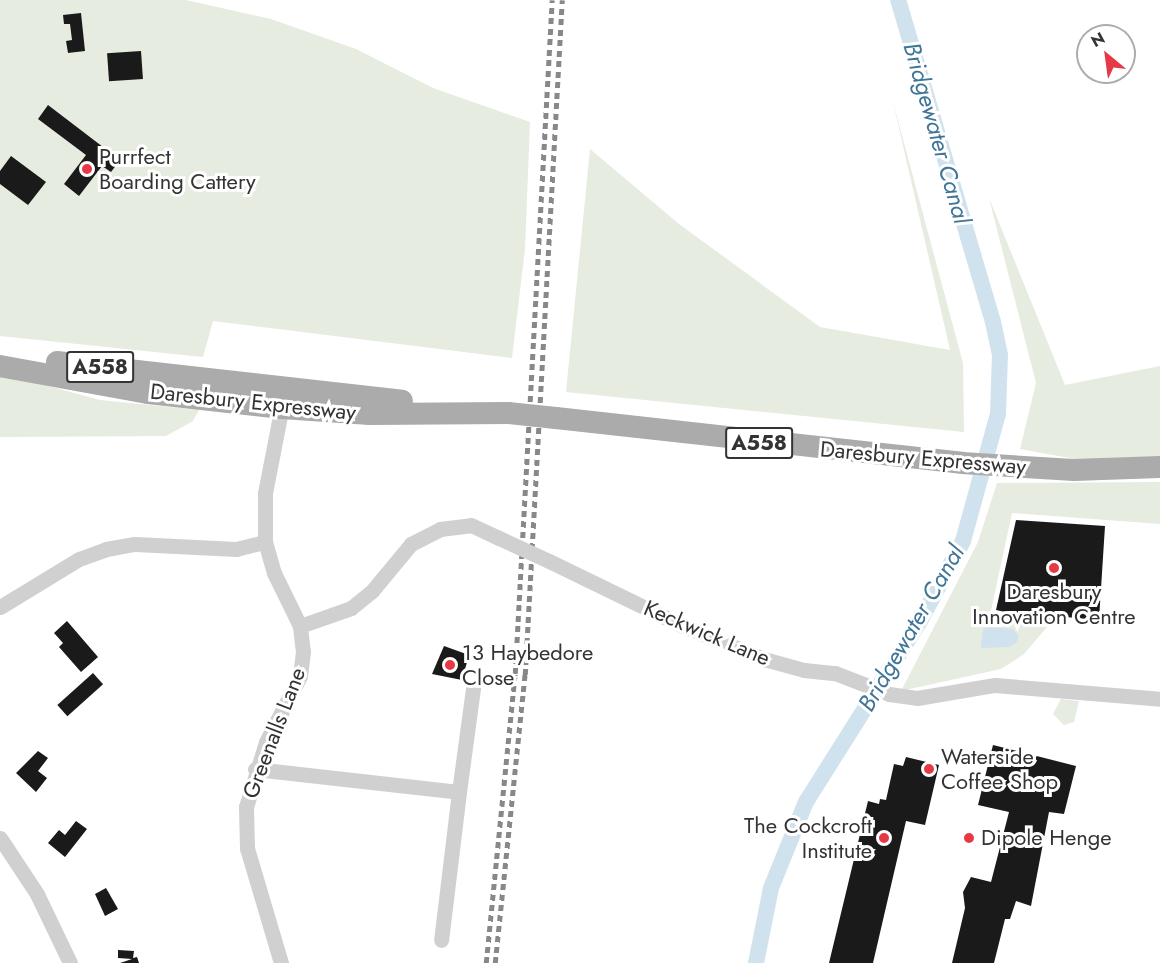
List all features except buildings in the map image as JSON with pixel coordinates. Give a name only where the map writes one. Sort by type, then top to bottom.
[{"type":"main road","name":"Daresbury Expressway","points":[[0,357],[197,388]]},
{"type":"main road","name":"Daresbury Expressway","points":[[0,366],[284,398],[508,413],[962,463],[1016,467],[1160,466]]},
{"type":"street","points":[[0,607],[79,559],[106,549],[135,544],[236,549],[265,542],[265,493],[284,398]]},
{"type":"street","name":"Keckwick Lane","points":[[300,626],[351,608],[372,591],[411,544],[440,529],[471,525],[681,625],[764,659],[859,681],[889,694],[917,698],[995,685],[1160,699]]},
{"type":"street","name":"Greenalls Lane","points":[[265,542],[274,573],[300,626],[303,652],[300,676],[255,769],[246,807],[247,848],[281,963]]},
{"type":"street","points":[[441,940],[472,688]]},
{"type":"street","points":[[255,769],[459,792]]},
{"type":"street","points":[[0,838],[37,894],[70,963]]},
{"type":"shaded area","points":[[0,0],[186,0],[271,19],[356,49],[433,88],[530,122],[525,249],[512,358],[213,321],[203,357],[0,336]]},
{"type":"shaded area","points":[[893,102],[963,363],[964,432],[566,392],[590,149],[679,224],[820,327],[950,350]]},
{"type":"shaded area","points":[[989,198],[1065,385],[1160,366],[1160,467],[1130,469],[1020,449],[1036,383]]},
{"type":"shaded area","points":[[0,373],[100,400],[199,410],[193,421],[166,436],[0,437]]},
{"type":"shaded area","points":[[1160,482],[1160,524],[1012,513],[990,615],[1047,627],[1024,654],[1001,669],[901,691],[978,542],[997,483]]},
{"type":"shaded area","points":[[1061,699],[1079,701],[1074,722],[1064,725],[1053,714]]},
{"type":"water","points":[[989,627],[1012,629],[1019,636],[1017,642],[1010,647],[981,648],[983,629]]},
{"type":"waterway","name":"Bridgewater Canal","points":[[756,963],[771,888],[806,802],[920,621],[963,541],[998,414],[1000,355],[993,322],[898,0]]},
{"type":"railway","points":[[486,963],[515,674],[552,0]]},
{"type":"railway","points":[[495,963],[525,675],[562,0]]},
{"type":"place","name":"Purrfect Boarding Cattery","points":[[87,169]]},
{"type":"place","name":"Daresbury Innovation Centre","points":[[1054,568]]},
{"type":"place","name":"13 Haybedore Close","points":[[450,665]]},
{"type":"place","name":"Waterside Coffee Shop","points":[[929,769]]},
{"type":"place","name":"The Cockcroft Institute","points":[[884,838]]},
{"type":"place","name":"Dipole Henge","points":[[969,838]]}]
